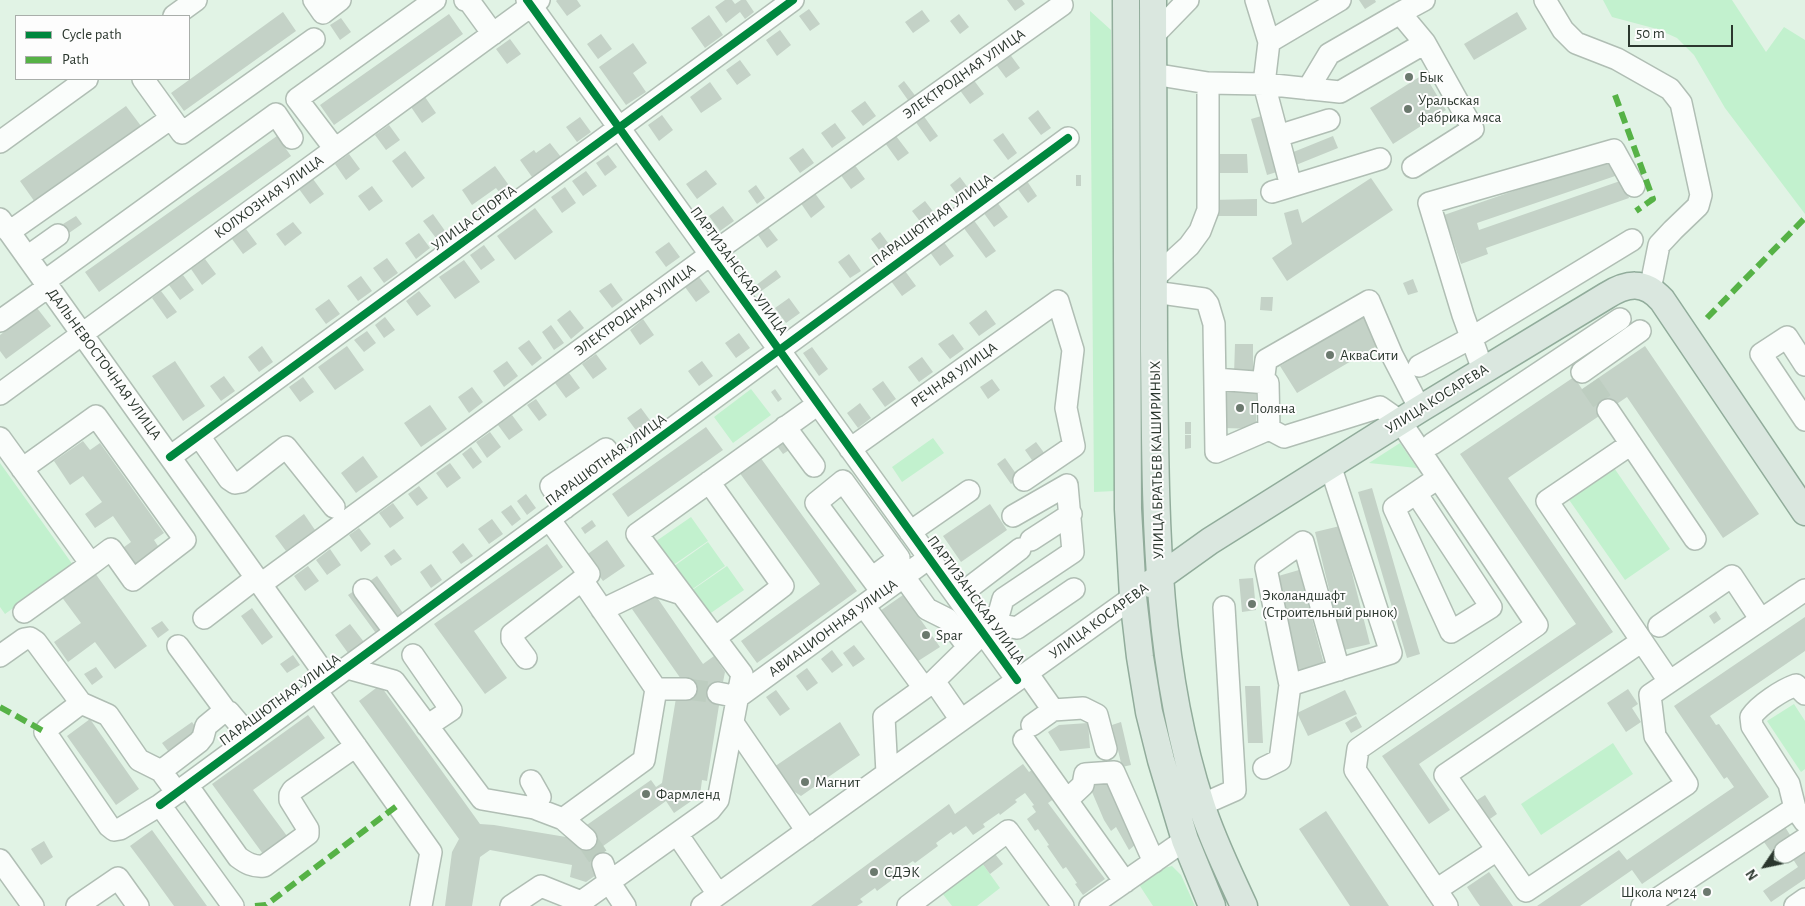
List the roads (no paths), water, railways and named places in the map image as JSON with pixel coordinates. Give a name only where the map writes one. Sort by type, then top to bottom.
[{"type":"main road","name":"УЛИЦА БРАТЬЕВ КАШИРИНЫХ","points":[[1126,0],[1128,509],[1133,597],[1140,657],[1161,760],[1185,840],[1212,906]]},
{"type":"main road","name":"УЛИЦА БРАТЬЕВ КАШИРИНЫХ","points":[[1153,0],[1156,502],[1163,620],[1171,678],[1186,749],[1201,806],[1244,906]]},
{"type":"main road","name":"УЛИЦА КОСАРЕВА","points":[[1133,597],[1210,541],[1552,328],[1625,286],[1645,288]]},
{"type":"main road","points":[[1645,288],[1658,296],[1666,306],[1805,512]]},
{"type":"street","points":[[175,15],[196,0]]},
{"type":"street","points":[[314,0],[322,13],[340,0]]},
{"type":"street","points":[[335,149],[297,99],[435,0]]},
{"type":"street","points":[[465,0],[469,1],[493,34]]},
{"type":"street","name":"УЛИЦА СПОРТА","points":[[170,457],[793,0]]},
{"type":"street","points":[[1153,36],[1188,0]]},
{"type":"street","points":[[1256,0],[1269,42],[1264,84],[1278,136],[1282,189],[1380,159]]},
{"type":"street","points":[[1269,42],[1340,0]]},
{"type":"street","points":[[1308,89],[1329,54],[1424,0]]},
{"type":"street","points":[[1544,0],[1562,30],[1576,43],[1617,59],[1670,89],[1681,103],[1701,195],[1698,206],[1659,245],[1645,288]]},
{"type":"street","name":"КОЛХОЗНАЯ УЛИЦА","points":[[3,385],[82,334],[493,34],[532,2]]},
{"type":"street","name":"ПАРТИЗАНСКАЯ УЛИЦА","points":[[532,2],[619,128],[983,635],[1053,710]]},
{"type":"street","name":"ЭЛЕКТРОДНАЯ УЛИЦА","points":[[204,618],[1062,4]]},
{"type":"street","points":[[1400,13],[1425,43],[1473,128],[1413,167]]},
{"type":"street","points":[[144,80],[170,119],[182,133],[314,39]]},
{"type":"street","points":[[1153,74],[1208,83],[1264,84],[1340,92],[1425,43]]},
{"type":"street","points":[[0,142],[86,80]]},
{"type":"street","points":[[1208,83],[1208,210],[1200,231],[1154,285],[1204,299],[1208,304],[1214,324],[1216,452],[1269,428]]},
{"type":"street","points":[[0,321],[46,284],[276,114],[292,138]]},
{"type":"street","points":[[5,226],[170,119]]},
{"type":"street","points":[[1278,136],[1329,120]]},
{"type":"street","name":"ПАРАШЮТНАЯ УЛИЦА","points":[[81,703],[45,732],[108,826],[114,830],[120,829],[175,794],[1068,138]]},
{"type":"street","points":[[1483,370],[1471,338],[1429,203],[1614,150],[1634,186]]},
{"type":"street","name":"ДАЛЬНЕВОСТОЧНАЯ УЛИЦА","points":[[5,226],[258,581],[323,685],[356,746],[431,852],[421,906]]},
{"type":"street","points":[[27,257],[58,235]]},
{"type":"street","points":[[1419,366],[1471,338],[1632,240]]},
{"type":"street","points":[[1263,383],[1266,360],[1369,300],[1392,355],[1410,415],[1438,478],[1537,625],[1358,749],[1355,770],[1442,898],[1497,850]]},
{"type":"street","name":"РЕЧНАЯ УЛИЦА","points":[[850,449],[1058,301],[1073,350],[1066,408],[1074,446],[1024,480]]},
{"type":"street","points":[[1432,444],[1620,318]]},
{"type":"street","points":[[1552,328],[1586,378],[1640,331]]},
{"type":"street","points":[[1805,365],[1787,337],[1761,354],[1805,420]]},
{"type":"street","points":[[1215,379],[1268,383],[1269,428]]},
{"type":"street","points":[[512,906],[541,886],[581,902],[606,873],[677,834],[710,810],[718,800],[733,724],[728,695],[742,674],[637,534],[818,404]]},
{"type":"street","points":[[1269,428],[1284,437],[1380,407],[1410,415]]},
{"type":"street","points":[[1608,410],[1695,540]]},
{"type":"street","points":[[22,469],[96,416],[185,540],[134,580],[111,549],[24,612]]},
{"type":"street","points":[[785,427],[814,466]]},
{"type":"street","points":[[198,436],[229,479],[235,483],[241,482],[286,447],[334,508]]},
{"type":"street","points":[[0,438],[91,564]]},
{"type":"street","points":[[1631,444],[1547,502],[1667,678]]},
{"type":"street","points":[[526,658],[512,638],[512,634],[589,574],[557,513],[551,486],[606,449]]},
{"type":"street","points":[[1290,685],[1391,653],[1330,465]]},
{"type":"street","points":[[1416,494],[1491,607],[1451,632],[1394,508],[1438,478]]},
{"type":"street","points":[[709,482],[784,586],[715,638]]},
{"type":"street","points":[[888,773],[884,717],[929,684],[983,635],[1003,599],[1073,552],[1067,484],[1014,516]]},
{"type":"street","points":[[910,532],[969,491]]},
{"type":"street","points":[[957,597],[1025,544],[1071,514]]},
{"type":"street","points":[[1264,768],[1280,760],[1290,685],[1266,568],[1303,542],[1339,670]]},
{"type":"street","name":"АВИАЦИОННАЯ УЛИЦА","points":[[728,695],[864,606],[877,585],[904,577],[929,558]]},
{"type":"street","points":[[1659,626],[1732,576],[1761,620]]},
{"type":"street","points":[[904,577],[927,609],[983,635],[1017,628],[1074,589]]},
{"type":"street","points":[[563,819],[644,760],[656,688],[582,580]]},
{"type":"street","points":[[602,610],[654,585],[682,594]]},
{"type":"street","points":[[364,590],[395,632]]},
{"type":"street","points":[[1632,696],[1667,678],[1761,620],[1805,590]]},
{"type":"street","name":"УЛИЦА КОСАРЕВА","points":[[710,900],[1133,597]]},
{"type":"street","points":[[864,606],[961,720]]},
{"type":"street","points":[[1201,806],[1235,790],[1224,607]]},
{"type":"street","points":[[2,649],[24,639],[30,638],[36,642],[81,703],[108,715],[139,760],[161,771],[175,794],[233,906]]},
{"type":"street","points":[[1642,641],[1445,775],[1526,891],[1687,784],[1655,736],[1650,696],[1667,678]]},
{"type":"street","points":[[178,646],[226,710],[251,738]]},
{"type":"street","points":[[413,655],[451,710],[427,726]]},
{"type":"street","points":[[347,668],[394,681],[482,799],[534,808],[563,819],[586,839]]},
{"type":"street","points":[[1642,906],[1648,905],[1800,815],[1789,784],[1752,726],[1751,717],[1755,710],[1796,685],[1805,694]]},
{"type":"street","points":[[656,688],[686,689]]},
{"type":"street","points":[[1106,749],[1098,715],[1083,708],[1053,710],[1028,732],[1067,800],[1125,882]]},
{"type":"street","points":[[161,771],[199,742],[204,737],[206,726],[226,710]]},
{"type":"street","points":[[733,724],[807,831]]},
{"type":"street","points":[[175,794],[238,857],[246,863],[257,867],[264,866],[308,834],[308,829],[290,800],[293,790],[356,746]]},
{"type":"street","points":[[1067,800],[1083,784],[1085,774],[1114,772],[1154,862]]},
{"type":"street","points":[[531,781],[540,797],[534,808]]},
{"type":"street","points":[[908,906],[1008,832],[1063,906]]},
{"type":"street","points":[[677,834],[710,900]]},
{"type":"street","points":[[1785,852],[1805,839]]},
{"type":"street","points":[[1090,906],[1185,840]]},
{"type":"street","points":[[0,860],[7,884],[33,906]]},
{"type":"street","points":[[606,873],[625,906]]},
{"type":"street","points":[[77,906],[118,878],[138,906]]},
{"type":"street","points":[[1795,906],[1805,899]]},
{"type":"tunnel","points":[[1590,384],[1608,410]]},
{"type":"tunnel","points":[[686,689],[718,693]]},
{"type":"tunnel","points":[[586,839],[603,864]]},
{"type":"place","name":"Бык","points":[[1409,77]]},
{"type":"place","name":"Уральская фабрика мяса","points":[[1408,109]]},
{"type":"place","name":"АкваСити","points":[[1330,355]]},
{"type":"place","name":"Поляна","points":[[1240,408]]},
{"type":"place","name":"Эколандшафт (Строительный рынок)","points":[[1252,604]]},
{"type":"place","name":"Spar","points":[[926,635]]},
{"type":"place","name":"Магнит","points":[[805,782]]},
{"type":"place","name":"Фармленд","points":[[646,794]]},
{"type":"place","name":"СДЭК","points":[[874,872]]},
{"type":"place","name":"Школа №124","points":[[1707,892]]}]
